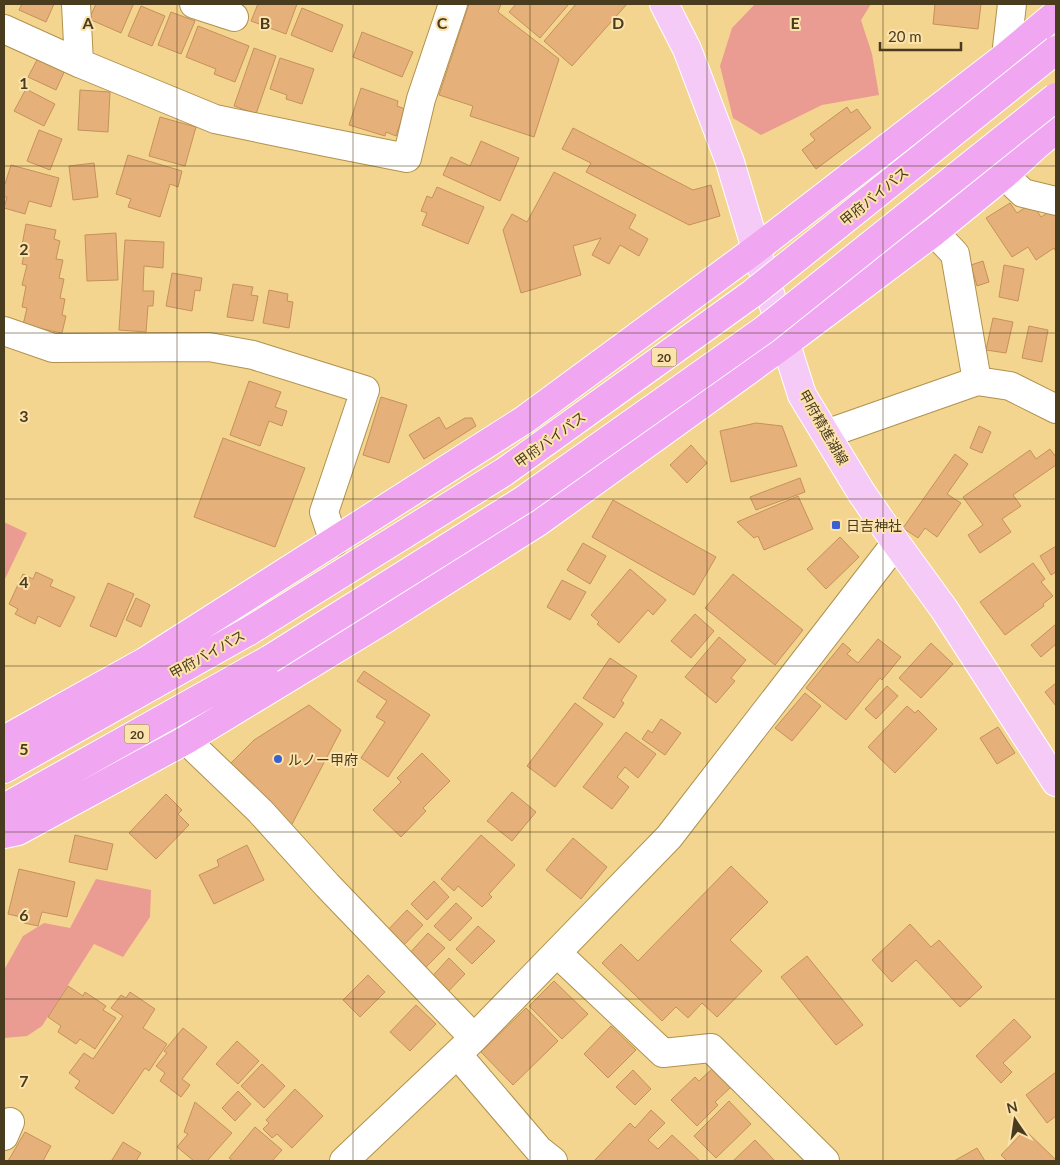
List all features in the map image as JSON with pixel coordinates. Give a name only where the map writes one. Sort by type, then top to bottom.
[{"type":"highway","points":[[4,740],[146,661],[524,420],[756,249],[1006,56],[1056,14]]},
{"type":"highway","name":"甲府バイパス","points":[[4,769],[248,631],[504,472],[753,293],[1056,50]]},
{"type":"highway","name":"20","points":[[4,808],[270,659],[525,499],[764,330],[1056,97]]},
{"type":"highway","points":[[4,834],[18,831],[186,740],[386,619],[538,522],[786,343],[934,232],[1004,175],[1056,129]]},
{"type":"main road","name":"甲府精進湖線","points":[[664,4],[687,49],[730,162],[802,395],[862,492],[944,609],[1056,782]]},
{"type":"street","points":[[76,4],[79,63]]},
{"type":"street","points":[[194,4],[234,17]]},
{"type":"street","points":[[4,29],[79,63],[215,118],[407,158],[421,99],[453,4]]},
{"type":"street","points":[[1006,56],[1012,4]]},
{"type":"street","points":[[1004,175],[1023,193],[1056,200]]},
{"type":"street","points":[[934,232],[954,254],[977,381]]},
{"type":"street","points":[[4,332],[53,348],[209,347],[253,355],[365,390],[324,512],[334,542]]},
{"type":"street","points":[[826,434],[977,381],[1010,386],[1056,409]]},
{"type":"street","points":[[344,1161],[465,1046],[669,837],[896,543]]},
{"type":"street","points":[[186,740],[260,811],[328,885],[465,1046],[539,1150],[553,1161]]},
{"type":"street","points":[[557,953],[663,1053],[711,1048],[825,1161]]},
{"type":"shaded area","points":[[755,4],[871,4],[861,20],[872,54],[879,95],[822,105],[761,135],[733,118],[720,66],[732,28]]},
{"type":"shaded area","points":[[4,522],[27,533],[4,581]]},
{"type":"shaded area","points":[[96,879],[151,890],[150,917],[123,957],[94,944],[42,1026],[27,1036],[4,1038],[4,970],[23,936],[44,923],[70,928]]},
{"type":"building","points":[[22,4],[54,4],[46,22],[19,10]]},
{"type":"building","points":[[96,4],[133,5],[121,33],[89,19]]},
{"type":"building","points":[[258,4],[297,4],[286,34],[251,21]]},
{"type":"building","points":[[469,4],[501,4],[498,12],[559,59],[534,137],[470,116],[473,106],[439,95]]},
{"type":"building","points":[[516,4],[569,4],[540,38],[509,12]]},
{"type":"building","points":[[576,4],[627,4],[572,66],[544,41]]},
{"type":"building","points":[[935,4],[981,4],[978,29],[933,24]]},
{"type":"building","points":[[141,6],[165,16],[152,46],[128,36]]},
{"type":"building","points":[[302,8],[343,25],[332,52],[291,35]]},
{"type":"building","points":[[171,12],[195,21],[181,54],[158,45]]},
{"type":"building","points":[[198,26],[249,46],[235,82],[214,74],[216,69],[186,57]]},
{"type":"building","points":[[362,32],[413,52],[402,77],[353,57]]},
{"type":"building","points":[[254,48],[276,56],[256,114],[234,106]]},
{"type":"building","points":[[39,56],[66,68],[56,90],[28,77]]},
{"type":"building","points":[[280,58],[314,69],[302,104],[286,99],[287,95],[270,89]]},
{"type":"building","points":[[361,88],[398,101],[397,106],[405,109],[396,136],[386,132],[385,136],[349,125]]},
{"type":"building","points":[[26,89],[55,104],[44,126],[14,111]]},
{"type":"building","points":[[80,90],[110,92],[108,132],[78,130]]},
{"type":"building","points":[[847,107],[851,113],[857,109],[871,128],[816,169],[802,150],[815,140],[810,134]]},
{"type":"building","points":[[160,117],[196,127],[185,166],[149,156]]},
{"type":"building","points":[[573,128],[693,190],[711,185],[720,216],[689,225],[586,172],[591,163],[562,149]]},
{"type":"building","points":[[39,130],[62,139],[50,170],[27,161]]},
{"type":"building","points":[[481,141],[519,158],[500,201],[443,175],[451,157],[470,166]]},
{"type":"building","points":[[128,155],[182,171],[178,187],[170,184],[160,217],[128,207],[131,199],[116,194]]},
{"type":"building","points":[[94,163],[98,197],[73,200],[69,166]]},
{"type":"building","points":[[11,165],[59,178],[51,207],[29,201],[25,214],[4,208],[7,197],[4,197],[4,184]]},
{"type":"building","points":[[554,172],[636,215],[629,228],[648,239],[639,256],[620,245],[609,264],[592,255],[601,238],[573,246],[581,275],[521,293],[503,230],[512,214],[527,222]]},
{"type":"building","points":[[437,187],[484,207],[468,244],[422,225],[427,213],[421,211],[427,196],[432,198]]},
{"type":"building","points":[[1010,203],[1017,213],[1032,203],[1041,217],[1056,208],[1056,252],[1054,248],[1036,260],[1028,247],[1012,257],[986,218]]},
{"type":"building","points":[[26,224],[56,230],[54,239],[60,241],[56,259],[63,260],[59,278],[64,279],[60,298],[65,299],[62,315],[66,316],[62,333],[23,325],[27,308],[22,307],[26,286],[22,285],[27,265],[22,264],[26,245],[22,245]]},
{"type":"building","points":[[116,233],[118,280],[87,281],[85,235]]},
{"type":"building","points":[[125,240],[164,242],[163,268],[144,266],[143,291],[154,291],[153,306],[148,306],[146,332],[119,330]]},
{"type":"building","points":[[983,261],[989,282],[977,286],[971,265]]},
{"type":"building","points":[[1004,265],[1024,269],[1018,301],[999,297]]},
{"type":"building","points":[[172,273],[202,278],[200,291],[195,290],[192,311],[166,306]]},
{"type":"building","points":[[233,284],[253,287],[251,295],[258,296],[253,321],[227,317]]},
{"type":"building","points":[[269,290],[288,294],[287,301],[293,302],[289,328],[263,323]]},
{"type":"building","points":[[993,318],[1013,322],[1006,353],[986,350]]},
{"type":"building","points":[[1029,326],[1048,330],[1042,362],[1022,358]]},
{"type":"building","points":[[249,381],[281,392],[275,407],[287,411],[282,426],[269,421],[260,446],[230,435]]},
{"type":"building","points":[[381,397],[407,405],[389,463],[363,455]]},
{"type":"building","points":[[439,417],[446,429],[465,418],[472,418],[476,426],[424,459],[409,435]]},
{"type":"building","points":[[756,423],[782,426],[797,466],[731,482],[720,431]]},
{"type":"building","points":[[979,426],[991,432],[982,453],[970,448]]},
{"type":"building","points":[[223,438],[305,468],[275,547],[194,517]]},
{"type":"building","points":[[691,445],[707,463],[687,483],[670,465]]},
{"type":"building","points":[[1050,449],[1056,457],[1056,465],[1013,495],[1021,506],[1002,519],[1011,532],[980,553],[968,535],[983,525],[963,497],[1030,450],[1036,459]]},
{"type":"building","points":[[955,454],[968,464],[947,494],[961,503],[937,537],[925,528],[918,538],[903,528]]},
{"type":"building","points":[[800,478],[805,492],[756,510],[750,497]]},
{"type":"building","points":[[798,496],[813,529],[764,550],[758,536],[754,538],[737,522]]},
{"type":"building","points":[[613,500],[716,557],[694,595],[592,537]]},
{"type":"building","points":[[840,537],[859,557],[826,589],[807,569]]},
{"type":"building","points":[[583,543],[606,556],[590,584],[567,570]]},
{"type":"building","points":[[1056,546],[1056,572],[1051,575],[1040,556]]},
{"type":"building","points":[[1033,563],[1045,579],[1041,582],[1053,596],[1043,604],[1044,606],[1005,635],[980,602]]},
{"type":"building","points":[[630,569],[666,600],[653,615],[648,610],[619,643],[597,624],[599,622],[591,615]]},
{"type":"building","points":[[36,572],[53,580],[50,586],[75,597],[60,627],[38,616],[35,624],[15,614],[18,609],[9,604],[23,574],[33,579]]},
{"type":"building","points":[[733,574],[803,630],[775,665],[705,608]]},
{"type":"building","points":[[562,580],[586,592],[570,620],[547,607]]},
{"type":"building","points":[[108,583],[134,594],[116,637],[90,626]]},
{"type":"building","points":[[136,598],[150,605],[141,627],[126,620]]},
{"type":"building","points":[[695,614],[714,631],[691,658],[671,641]]},
{"type":"building","points":[[1056,624],[1056,644],[1041,657],[1031,645]]},
{"type":"building","points":[[719,637],[746,660],[731,678],[735,681],[716,703],[685,677]]},
{"type":"building","points":[[878,639],[901,657],[882,680],[880,678],[846,720],[806,688],[843,643],[851,650],[847,654],[858,663]]},
{"type":"building","points":[[931,643],[953,664],[921,698],[899,678]]},
{"type":"building","points":[[610,658],[637,676],[621,701],[624,703],[614,718],[583,698]]},
{"type":"building","points":[[364,671],[430,715],[388,777],[361,758],[385,722],[376,717],[387,701],[357,681]]},
{"type":"building","points":[[1056,683],[1056,706],[1045,692]]},
{"type":"building","points":[[887,686],[898,696],[876,719],[865,709]]},
{"type":"building","points":[[805,693],[821,706],[792,741],[775,728]]},
{"type":"building","points":[[575,703],[603,724],[555,787],[527,766]]},
{"type":"building","points":[[309,705],[341,730],[290,828],[228,766],[254,740]]},
{"type":"building","points":[[907,706],[915,713],[918,710],[937,729],[895,773],[868,747]]},
{"type":"building","points":[[661,719],[681,733],[665,755],[642,739],[648,730],[652,733]]},
{"type":"building","points":[[998,727],[1015,753],[997,764],[980,738]]},
{"type":"building","points":[[626,732],[656,754],[638,778],[625,767],[617,777],[629,787],[612,809],[583,787]]},
{"type":"building","points":[[422,753],[450,781],[423,808],[426,811],[401,837],[373,810],[401,782],[397,778]]},
{"type":"building","points":[[512,792],[536,812],[512,841],[487,821]]},
{"type":"building","points":[[166,794],[182,810],[178,814],[189,825],[156,859],[129,833]]},
{"type":"building","points":[[75,835],[113,844],[107,870],[69,862]]},
{"type":"building","points":[[481,835],[515,865],[489,894],[492,897],[482,907],[458,886],[454,891],[441,879]]},
{"type":"building","points":[[573,838],[607,867],[581,899],[546,870]]},
{"type":"building","points":[[247,845],[264,880],[214,904],[199,875],[219,866],[217,860]]},
{"type":"building","points":[[731,866],[768,902],[730,940],[762,971],[717,1017],[702,1003],[688,1018],[676,1007],[662,1021],[602,963],[621,944],[638,961]]},
{"type":"building","points":[[19,869],[75,882],[67,917],[42,912],[38,926],[24,923],[25,918],[8,914]]},
{"type":"building","points":[[434,881],[449,897],[427,920],[411,904]]},
{"type":"building","points":[[456,903],[472,918],[450,941],[434,926]]},
{"type":"building","points":[[407,910],[423,925],[401,948],[385,933]]},
{"type":"building","points":[[910,924],[931,947],[939,940],[982,987],[960,1007],[916,960],[892,982],[872,960]]},
{"type":"building","points":[[478,926],[495,941],[472,964],[456,949]]},
{"type":"building","points":[[428,933],[445,948],[422,971],[407,956]]},
{"type":"building","points":[[807,956],[863,1025],[836,1045],[781,977]]},
{"type":"building","points":[[449,958],[465,974],[443,997],[427,982]]},
{"type":"building","points":[[368,975],[385,992],[360,1017],[343,1000]]},
{"type":"building","points":[[554,981],[588,1014],[562,1039],[529,1006]]},
{"type":"building","points":[[68,986],[83,996],[85,992],[106,1006],[103,1010],[116,1018],[95,1049],[80,1039],[76,1044],[58,1032],[61,1026],[48,1017]]},
{"type":"building","points":[[130,992],[155,1009],[143,1028],[167,1044],[149,1071],[145,1068],[113,1114],[75,1088],[80,1081],[69,1073],[84,1053],[93,1059],[123,1016],[111,1008],[121,995],[126,998]]},
{"type":"building","points":[[416,1005],[436,1024],[410,1051],[390,1032]]},
{"type":"building","points":[[526,1008],[558,1041],[513,1085],[481,1052]]},
{"type":"building","points":[[1014,1019],[1031,1037],[1003,1063],[1012,1072],[1001,1083],[976,1056]]},
{"type":"building","points":[[611,1026],[636,1050],[608,1078],[584,1054]]},
{"type":"building","points":[[183,1028],[207,1047],[182,1079],[190,1085],[181,1097],[160,1081],[165,1073],[156,1066],[167,1053],[164,1051]]},
{"type":"building","points":[[237,1041],[259,1061],[238,1084],[216,1064]]},
{"type":"building","points":[[262,1064],[285,1086],[264,1108],[241,1086]]},
{"type":"building","points":[[713,1068],[731,1087],[715,1102],[718,1105],[697,1126],[671,1100],[695,1077],[699,1081]]},
{"type":"building","points":[[633,1070],[651,1089],[635,1105],[616,1087]]},
{"type":"building","points":[[1056,1072],[1056,1116],[1047,1123],[1026,1095]]},
{"type":"building","points":[[295,1089],[323,1116],[292,1148],[277,1134],[272,1138],[263,1129],[269,1123],[266,1120]]},
{"type":"building","points":[[238,1091],[251,1104],[235,1121],[222,1108]]},
{"type":"building","points":[[729,1101],[751,1124],[716,1158],[694,1136]]},
{"type":"building","points":[[195,1102],[232,1133],[207,1161],[194,1161],[177,1147],[188,1134],[184,1132]]},
{"type":"building","points":[[651,1110],[665,1123],[648,1140],[658,1149],[672,1135],[700,1161],[594,1161],[630,1123],[635,1128]]},
{"type":"building","points":[[255,1127],[282,1150],[273,1160],[275,1161],[233,1161],[229,1158]]},
{"type":"building","points":[[1025,1130],[1056,1161],[1007,1161],[1001,1155]]},
{"type":"building","points":[[25,1132],[51,1146],[43,1161],[8,1161]]},
{"type":"building","points":[[755,1140],[775,1161],[733,1161]]},
{"type":"building","points":[[123,1142],[141,1153],[136,1161],[112,1160]]},
{"type":"building","points":[[977,1148],[985,1161],[954,1161]]},
{"type":"place","name":"日吉神社","points":[[836,525]]},
{"type":"place","name":"ルノー甲府","points":[[278,759]]}]
